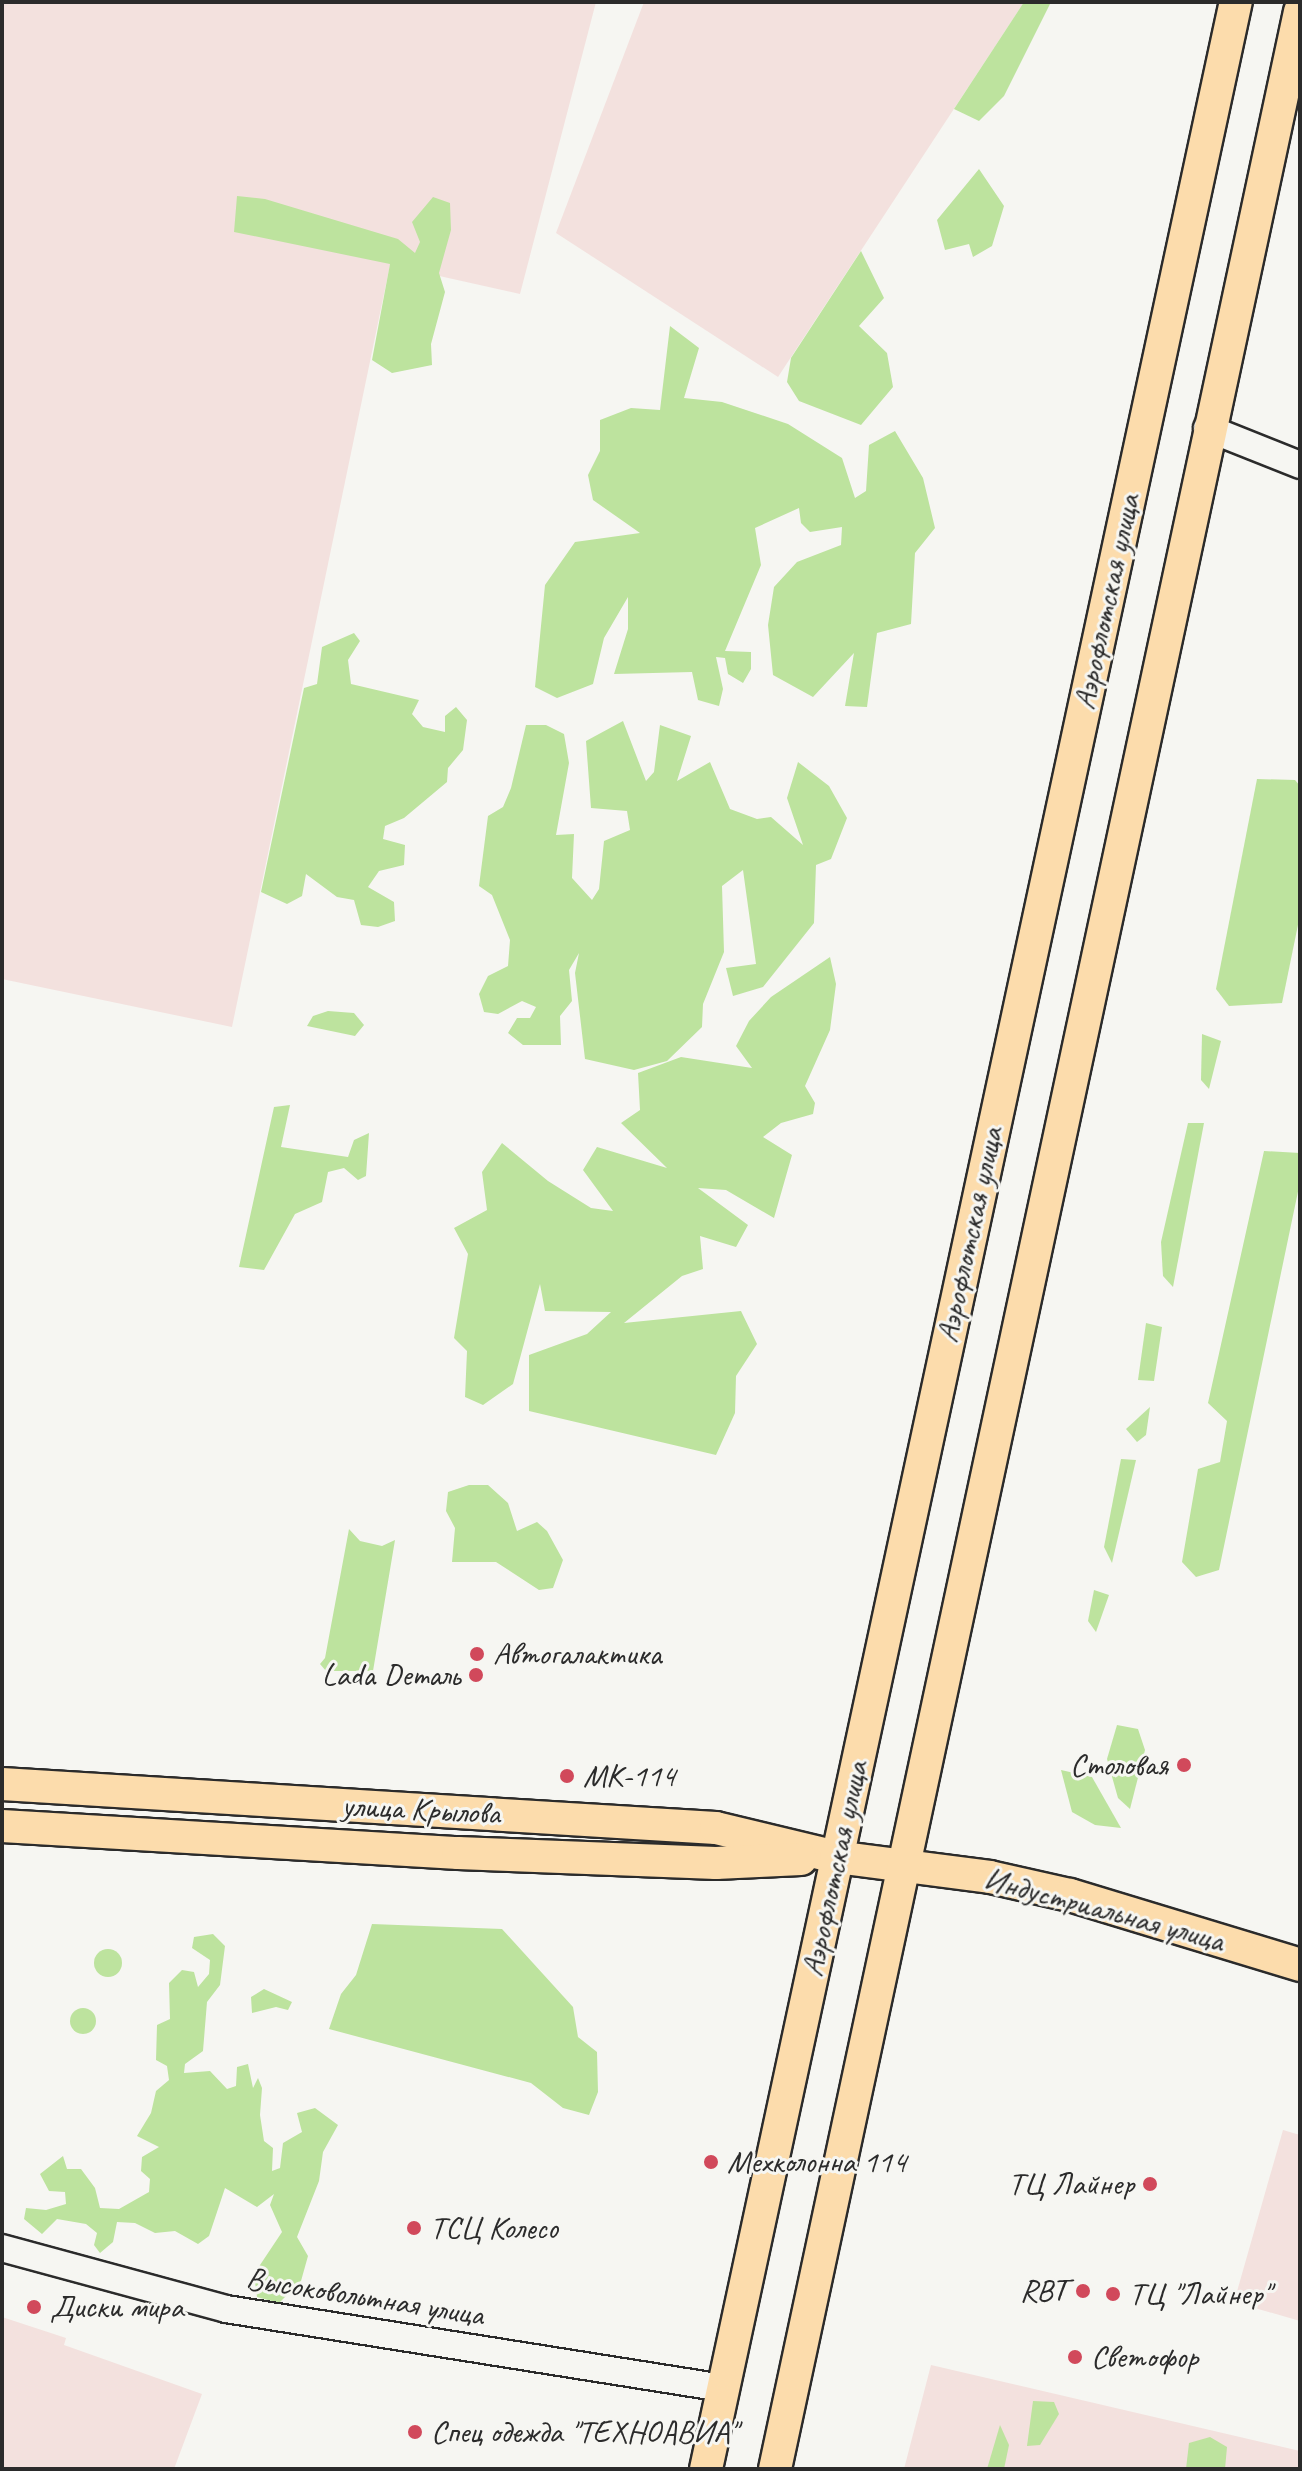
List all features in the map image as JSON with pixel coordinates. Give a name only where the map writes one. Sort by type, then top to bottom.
[{"type":"main road","name":"Аэрофлотская улица","points":[[706,2469],[1236,2]]},
{"type":"main road","name":"Аэрофлотская улица","points":[[775,2469],[1207,428],[1300,11]]},
{"type":"main road","name":"улица Крылова","points":[[2,1784],[716,1828],[836,1857],[905,1865]]},
{"type":"main road","name":"улица Крылова","points":[[2,1826],[716,1863],[836,1857]]},
{"type":"main road","name":"Индустриальная улица","points":[[905,1865],[1070,1895],[1300,1965]]},
{"type":"street","points":[[1207,428],[1300,465]]},
{"type":"street","name":"Высоковольтная улица","points":[[2,2248],[226,2309],[723,2388]]},
{"type":"shaded area","points":[[2,2],[596,2],[520,294],[390,265],[232,1027],[2,979]]},
{"type":"shaded area","points":[[644,2],[1024,2],[778,377],[556,233]]},
{"type":"shaded area","points":[[1283,2130],[1300,2135],[1300,2321],[1234,2302]]},
{"type":"shaded area","points":[[2,2317],[66,2338],[64,2345],[202,2394],[174,2469],[2,2469]]},
{"type":"shaded area","points":[[931,2365],[1300,2451],[1300,2469],[904,2469]]},
{"type":"green space","points":[[1024,2],[1051,2],[1004,96],[979,121],[954,109]]},
{"type":"green space","points":[[979,169],[1004,206],[992,246],[973,257],[969,244],[945,250],[937,220]]},
{"type":"green space","points":[[237,196],[265,199],[398,239],[415,253],[420,242],[412,222],[433,197],[450,203],[451,230],[439,273],[445,292],[431,344],[432,365],[392,373],[372,360],[390,264],[234,232]]},
{"type":"green space","points":[[861,251],[884,298],[859,326],[887,353],[893,387],[861,425],[799,401],[787,382],[791,358]]},
{"type":"green space","points":[[670,326],[699,348],[684,398],[722,402],[788,424],[842,458],[855,498],[866,491],[869,445],[895,431],[923,478],[935,528],[915,553],[911,624],[877,633],[867,707],[845,706],[854,653],[813,697],[773,675],[768,625],[774,587],[797,562],[841,545],[842,527],[810,532],[801,523],[799,508],[755,528],[761,565],[725,651],[751,652],[751,669],[743,683],[728,674],[725,658],[716,657],[723,689],[719,706],[698,700],[692,672],[614,674],[628,629],[628,597],[604,638],[593,684],[557,698],[535,687],[545,585],[575,542],[640,533],[593,500],[588,475],[600,451],[600,420],[631,408],[660,410]]},
{"type":"green space","points":[[354,633],[360,641],[348,660],[351,684],[419,700],[412,714],[423,727],[445,732],[445,716],[456,707],[467,720],[463,750],[448,768],[447,782],[404,818],[385,826],[383,839],[405,845],[404,865],[379,871],[368,887],[394,902],[395,921],[378,927],[361,925],[354,900],[337,897],[306,874],[302,896],[287,904],[261,892],[304,688],[317,684],[322,647]]},
{"type":"green space","points":[[623,721],[646,781],[654,772],[660,725],[691,736],[677,781],[710,762],[730,809],[757,819],[771,817],[803,845],[787,798],[798,762],[829,786],[847,818],[831,859],[816,865],[814,923],[763,987],[733,996],[726,968],[756,964],[743,870],[722,886],[724,952],[703,1004],[702,1027],[667,1061],[634,1070],[585,1059],[575,973],[579,953],[569,970],[572,1001],[560,1016],[561,1045],[523,1045],[508,1033],[517,1018],[530,1018],[536,1007],[522,1001],[498,1014],[484,1012],[479,994],[488,976],[508,966],[510,940],[492,895],[479,886],[488,816],[503,807],[511,788],[526,725],[546,725],[564,734],[569,763],[556,835],[574,834],[572,878],[592,900],[599,889],[604,841],[630,830],[627,811],[591,808],[586,741]]},
{"type":"green space","points":[[1257,779],[1295,780],[1300,786],[1300,915],[1282,1003],[1229,1006],[1216,989]]},
{"type":"green space","points":[[830,957],[836,984],[830,1030],[805,1086],[815,1103],[813,1114],[781,1123],[763,1137],[792,1155],[774,1218],[726,1190],[698,1188],[748,1225],[736,1247],[700,1236],[703,1269],[682,1276],[624,1323],[741,1311],[757,1344],[736,1376],[735,1413],[716,1455],[529,1411],[529,1355],[587,1334],[611,1312],[545,1311],[540,1284],[513,1384],[483,1405],[465,1397],[467,1351],[454,1338],[468,1254],[454,1228],[487,1210],[482,1172],[502,1143],[548,1181],[591,1208],[613,1211],[583,1170],[597,1147],[667,1168],[621,1123],[640,1110],[638,1073],[681,1057],[752,1068],[736,1046],[749,1021],[771,997]]},
{"type":"green space","points":[[328,1011],[354,1013],[364,1025],[355,1036],[307,1026],[313,1016]]},
{"type":"green space","points":[[1202,1034],[1221,1041],[1209,1089],[1201,1080]]},
{"type":"green space","points":[[290,1105],[281,1147],[348,1157],[354,1140],[369,1133],[366,1176],[358,1180],[344,1168],[328,1172],[322,1202],[295,1214],[264,1270],[239,1267],[274,1107]]},
{"type":"green space","points":[[1188,1123],[1204,1123],[1173,1287],[1163,1276],[1161,1242]]},
{"type":"green space","points":[[1264,1151],[1300,1153],[1300,1182],[1219,1570],[1196,1577],[1182,1562],[1198,1469],[1220,1462],[1227,1421],[1208,1403]]},
{"type":"green space","points":[[1146,1323],[1162,1327],[1154,1381],[1138,1380]]},
{"type":"green space","points":[[1150,1407],[1146,1435],[1137,1442],[1126,1429]]},
{"type":"green space","points":[[1121,1459],[1136,1460],[1112,1563],[1104,1547]]},
{"type":"green space","points":[[469,1485],[488,1485],[508,1503],[517,1531],[537,1522],[547,1531],[563,1560],[553,1588],[539,1590],[496,1562],[452,1562],[455,1528],[446,1511],[448,1492]]},
{"type":"green space","points":[[349,1529],[360,1541],[382,1546],[395,1540],[373,1671],[326,1671],[320,1664],[325,1658]]},
{"type":"green space","points":[[1094,1590],[1109,1595],[1096,1632],[1088,1621]]},
{"type":"green space","points":[[1117,1725],[1138,1729],[1145,1750],[1130,1809],[1118,1798],[1107,1759]]},
{"type":"green space","points":[[1061,1770],[1092,1777],[1121,1828],[1095,1825],[1072,1812]]},
{"type":"green space","points":[[372,1924],[502,1929],[573,2007],[578,2037],[597,2052],[598,2092],[589,2115],[563,2108],[531,2083],[329,2029],[341,1994],[356,1975]]},
{"type":"green space","points":[[213,1934],[225,1946],[220,1985],[207,2002],[203,2051],[185,2064],[184,2073],[210,2071],[227,2089],[236,2086],[237,2067],[248,2064],[253,2088],[258,2078],[262,2088],[260,2115],[264,2141],[273,2148],[272,2171],[280,2168],[283,2143],[302,2132],[297,2113],[315,2108],[338,2125],[323,2152],[319,2181],[297,2237],[308,2256],[301,2281],[279,2303],[257,2297],[254,2274],[282,2232],[270,2205],[274,2194],[257,2207],[225,2188],[209,2236],[198,2244],[175,2231],[155,2233],[135,2223],[117,2222],[113,2242],[100,2253],[94,2245],[97,2233],[86,2224],[57,2219],[42,2234],[24,2219],[26,2208],[46,2210],[66,2204],[65,2192],[49,2191],[40,2174],[63,2156],[67,2169],[81,2169],[95,2188],[100,2208],[119,2209],[149,2192],[150,2179],[141,2171],[142,2157],[159,2147],[137,2136],[151,2113],[156,2091],[169,2080],[167,2066],[156,2060],[157,2025],[170,2019],[169,1983],[182,1970],[194,1972],[198,1987],[209,1974],[210,1960],[192,1948],[194,1937]]},
{"type":"green space","points":[[108,1949],[118,1953],[122,1963],[118,1973],[108,1977],[98,1973],[94,1963],[98,1953]]},
{"type":"green space","points":[[264,1989],[292,2002],[288,2010],[276,2007],[252,2013],[251,1997]]},
{"type":"green space","points":[[83,2008],[92,2012],[96,2021],[92,2030],[83,2034],[74,2030],[70,2021],[74,2012]]},
{"type":"green space","points":[[1033,2401],[1054,2402],[1059,2414],[1040,2445],[1027,2446]]},
{"type":"green space","points":[[1000,2425],[1009,2445],[1004,2469],[987,2469]]},
{"type":"green space","points":[[1210,2437],[1227,2447],[1225,2469],[1186,2469],[1189,2443]]},
{"type":"place","name":"Автогалактика","points":[[477,1654]]},
{"type":"place","name":"Lada Dеталь","points":[[476,1675]]},
{"type":"place","name":"Столовая","points":[[1184,1765]]},
{"type":"place","name":"МК-114","points":[[567,1776]]},
{"type":"place","name":"Мехколонна 114","points":[[711,2162]]},
{"type":"place","name":"ТЦ Лайнер","points":[[1150,2184]]},
{"type":"place","name":"ТСЦ Колесо","points":[[414,2228]]},
{"type":"place","name":"RBT","points":[[1083,2291]]},
{"type":"place","name":"ТЦ \"Лайнер\"","points":[[1113,2294]]},
{"type":"place","name":"Диски мира","points":[[34,2307]]},
{"type":"place","name":"Светофор","points":[[1075,2357]]},
{"type":"place","name":"Спец одежда \"ТЕХНОАВИА\"","points":[[415,2432]]}]
